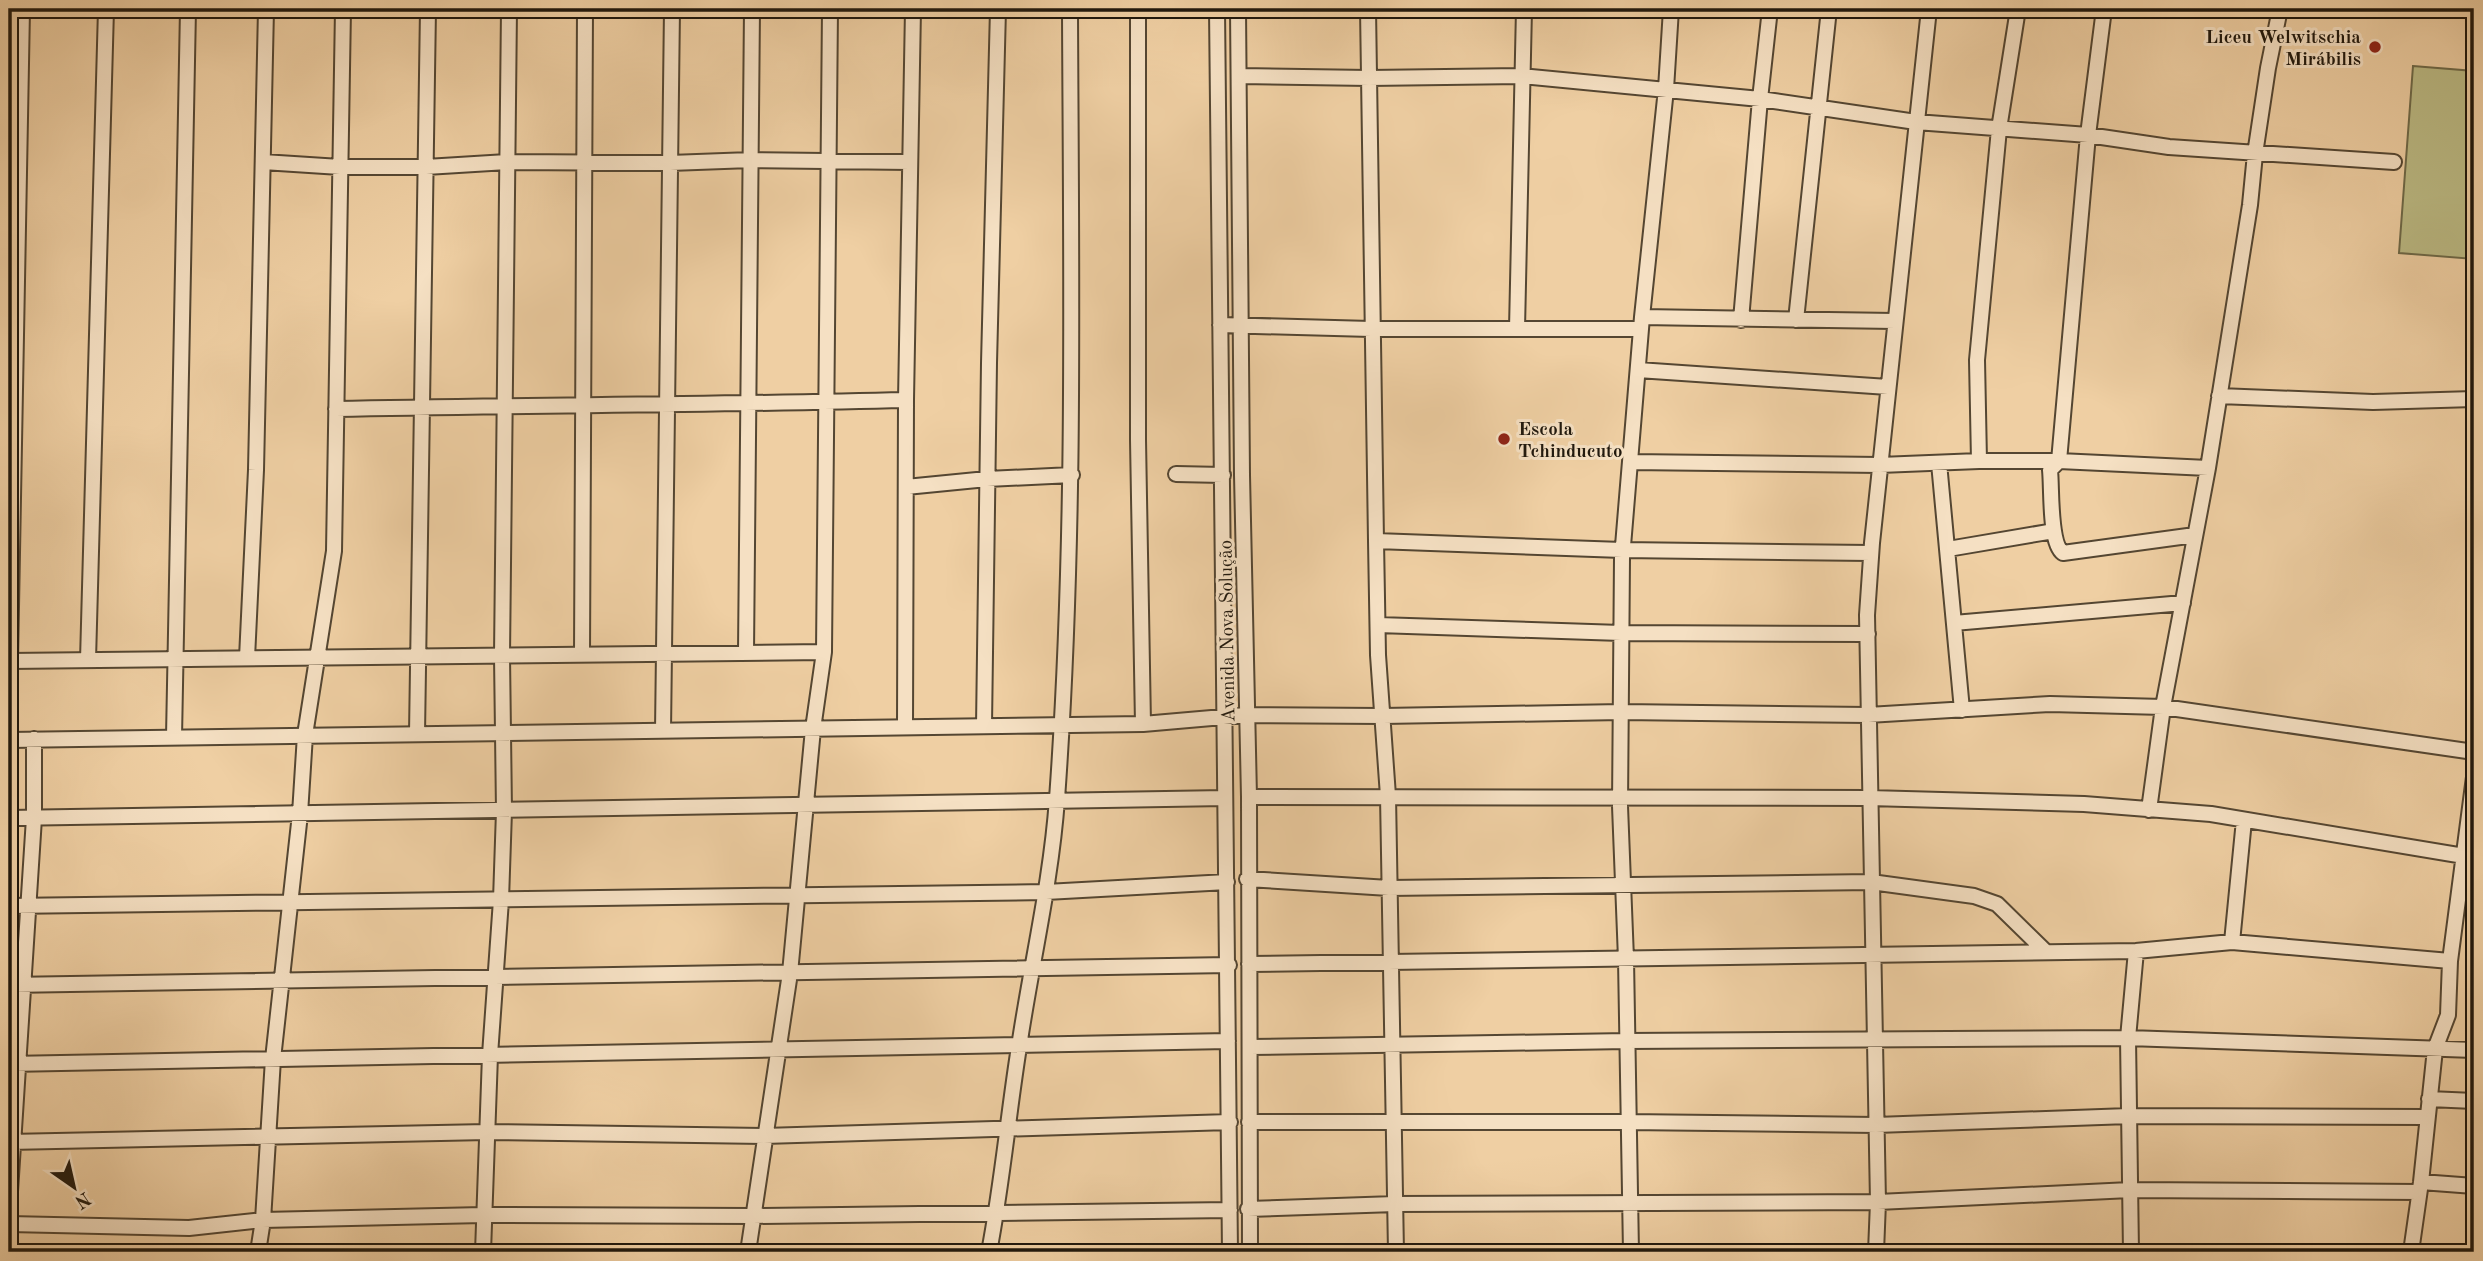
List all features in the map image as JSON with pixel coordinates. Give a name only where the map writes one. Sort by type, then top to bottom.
[{"type":"street","points":[[22,9],[10,661],[824,652]]},
{"type":"street","points":[[88,660],[106,9]]},
{"type":"street","points":[[174,737],[188,9]]},
{"type":"street","points":[[247,659],[256,470],[266,9]]},
{"type":"street","points":[[258,1252],[263,1220],[273,1059],[300,814],[305,736],[334,551],[343,9]]},
{"type":"street","points":[[417,734],[428,9]]},
{"type":"street","points":[[483,1252],[490,1055],[501,900],[504,811],[502,656],[509,9]]},
{"type":"street","points":[[582,655],[585,9]]},
{"type":"street","points":[[663,730],[672,9]]},
{"type":"street","points":[[746,653],[752,9]]},
{"type":"street","points":[[748,1252],[790,973],[813,729],[824,652],[830,9]]},
{"type":"street","points":[[905,727],[906,400],[913,9]]},
{"type":"street","points":[[984,726],[998,9]]},
{"type":"street","points":[[989,1252],[997,1212],[1019,1045],[1046,892],[1057,802],[1072,475],[1070,9]]},
{"type":"street","points":[[1138,9],[1138,440],[1143,724]]},
{"type":"street","name":"Avenida Nova Solução","points":[[1217,9],[1230,1252]]},
{"type":"street","name":"Avenida Nova Solução","points":[[1238,9],[1248,797],[1250,1252]]},
{"type":"street","points":[[1368,9],[1377,625],[1388,796],[1396,1252]]},
{"type":"street","points":[[1517,329],[1524,9]]},
{"type":"street","points":[[1631,1252],[1620,796],[1622,550],[1666,89],[1671,9]]},
{"type":"street","points":[[1741,320],[1770,9]]},
{"type":"street","points":[[1796,320],[1829,9]]},
{"type":"street","points":[[1877,1252],[1867,634],[1871,553],[1929,9]]},
{"type":"street","points":[[1979,461],[1977,360],[1999,129],[2018,9]]},
{"type":"street","points":[[2104,9],[2088,135],[2059,461],[2050,470],[2057,549],[2063,554],[2195,535]]},
{"type":"street","points":[[2149,810],[2163,707],[2208,468],[2250,205],[2255,154],[2280,9]]},
{"type":"street","points":[[1240,76],[1521,76],[1760,99],[1916,122],[2088,135],[2169,147],[2394,162]]},
{"type":"street","points":[[263,162],[341,167],[426,167],[507,162],[910,162]]},
{"type":"street","points":[[1220,325],[1517,329],[1741,320],[1895,321]]},
{"type":"street","points":[[1639,370],[1888,387]]},
{"type":"street","points":[[2219,396],[2373,402],[2474,400]]},
{"type":"street","points":[[336,409],[906,400]]},
{"type":"street","points":[[1630,461],[1880,465],[2059,461],[2208,468]]},
{"type":"street","points":[[1939,464],[1962,710]]},
{"type":"street","points":[[1176,474],[1223,475]]},
{"type":"street","points":[[906,487],[987,479],[1072,475]]},
{"type":"street","points":[[1948,549],[2054,531]]},
{"type":"street","points":[[1376,541],[1622,550],[1871,553]]},
{"type":"street","points":[[1954,623],[2183,603]]},
{"type":"street","points":[[1377,625],[1621,633],[1867,634]]},
{"type":"street","points":[[9,740],[1143,724],[1246,715],[1622,712],[1868,715],[2050,704],[2163,707],[2474,752]]},
{"type":"street","points":[[9,1206],[16,985],[29,906],[34,818],[34,739]]},
{"type":"street","points":[[2411,1252],[2435,1049],[2448,1015],[2450,961],[2474,776]]},
{"type":"street","points":[[1248,797],[1869,797],[2084,804],[2211,814],[2464,856]]},
{"type":"street","points":[[9,818],[1226,798]]},
{"type":"street","points":[[2232,942],[2244,820]]},
{"type":"street","points":[[1247,879],[1388,888],[1871,882],[1975,895],[1997,904],[2046,952]]},
{"type":"street","points":[[9,906],[1046,892],[1227,882]]},
{"type":"street","points":[[1249,964],[2136,951],[2232,942],[2450,961]]},
{"type":"street","points":[[2131,1252],[2128,1038],[2136,951]]},
{"type":"street","points":[[16,985],[1229,965]]},
{"type":"street","points":[[1250,1047],[1627,1041],[2128,1038],[2474,1050]]},
{"type":"street","points":[[13,1064],[1228,1041]]},
{"type":"street","points":[[2429,1099],[2474,1101]]},
{"type":"street","points":[[1249,1122],[1875,1125],[2129,1116],[2426,1117]]},
{"type":"street","points":[[11,1142],[487,1132],[764,1136],[1230,1122]]},
{"type":"street","points":[[1248,1209],[1395,1204],[1878,1202],[2130,1190],[2474,1186]]},
{"type":"street","points":[[9,1224],[189,1228],[263,1220],[483,1215],[753,1216],[1230,1210]]},
{"type":"shaded area","points":[[2413,66],[2474,71],[2474,259],[2399,253]]},
{"type":"place","name":"Liceu Welwitschia Mirábilis","points":[[2375,47]]},
{"type":"place","name":"Escola Tchinducuto","points":[[1504,439]]}]
